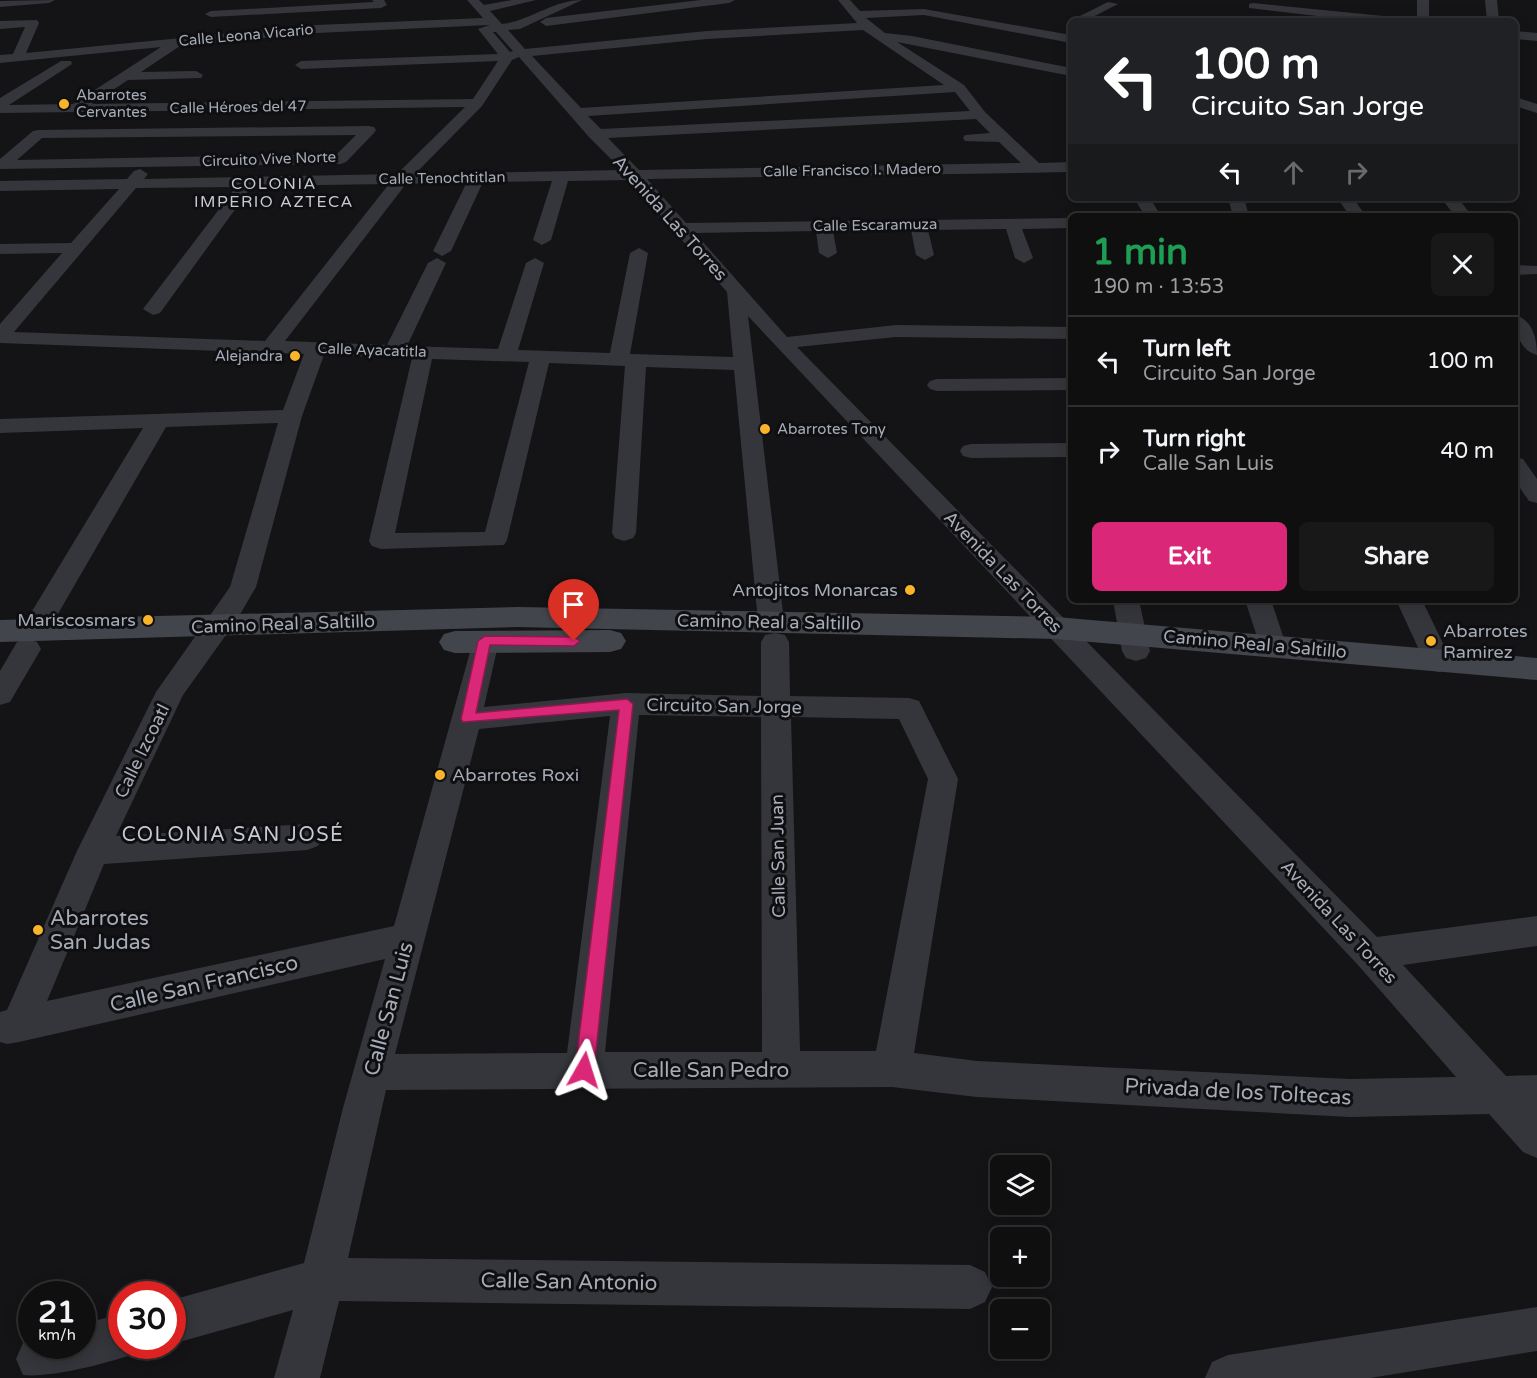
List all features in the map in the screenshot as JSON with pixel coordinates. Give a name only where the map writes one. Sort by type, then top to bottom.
[{"type":"street","points":[[0,4],[50,0]]},
{"type":"street","points":[[76,108],[128,76],[232,0]]},
{"type":"street","points":[[292,10],[303,0]]},
{"type":"street","points":[[488,23],[530,0]]},
{"type":"street","points":[[488,23],[576,0]]},
{"type":"street","points":[[488,23],[729,0]]},
{"type":"street","points":[[844,0],[866,26],[880,37],[959,88],[980,115],[1034,167]]},
{"type":"street","points":[[1086,0],[1115,2]]},
{"type":"street","points":[[1351,18],[1356,0]]},
{"type":"street","points":[[1423,18],[1424,0]]},
{"type":"street","points":[[1491,0],[1493,18]]},
{"type":"street","points":[[202,20],[379,2]]},
{"type":"street","points":[[1082,18],[1115,2]]},
{"type":"street","points":[[856,15],[922,3],[1068,38]]},
{"type":"street","points":[[1250,3],[1345,18]]},
{"type":"street","points":[[1250,3],[1258,11],[1276,18]]},
{"type":"street","points":[[0,25],[33,23],[17,58]]},
{"type":"street","name":"Calle Leona Vicario","points":[[0,59],[316,29],[488,23]]},
{"type":"street","name":"Avenida Las Torres","points":[[488,23],[514,55],[633,173],[782,343],[1370,954],[1537,1138]]},
{"type":"street","points":[[301,65],[514,55],[707,35],[866,26]]},
{"type":"street","points":[[1052,35],[1068,26]]},
{"type":"street","points":[[1518,35],[1537,37]]},
{"type":"street","points":[[880,37],[912,39],[1068,71]]},
{"type":"street","points":[[271,346],[402,178],[477,104],[514,55]]},
{"type":"street","points":[[0,70],[66,64],[37,84],[0,104]]},
{"type":"street","points":[[128,76],[196,75]]},
{"type":"street","points":[[9,84],[37,84]]},
{"type":"street","points":[[575,113],[959,88]]},
{"type":"street","points":[[798,98],[809,124]]},
{"type":"street","points":[[1518,102],[1537,109]]},
{"type":"street","name":"Calle Héroes del 47","points":[[0,110],[477,104]]},
{"type":"street","points":[[0,336],[131,183],[207,107]]},
{"type":"street","points":[[0,120],[16,109]]},
{"type":"street","points":[[594,134],[980,115]]},
{"type":"street","name":"Circuito Vive Norte","points":[[152,163],[341,159],[369,130],[183,131]]},
{"type":"street","points":[[152,163],[2,165],[38,134],[183,131]]},
{"type":"street","points":[[970,138],[1004,137]]},
{"type":"street","name":"Calle Francisco I. Madero","points":[[633,173],[1068,167]]},
{"type":"street","name":"Calle Tenochtitlan","points":[[0,186],[633,173]]},
{"type":"street","points":[[542,240],[562,176]]},
{"type":"street","points":[[394,351],[478,177]]},
{"type":"street","points":[[153,309],[248,181]]},
{"type":"street","points":[[1452,201],[1462,213]]},
{"type":"street","points":[[1012,223],[1024,258]]},
{"type":"street","name":"Calle Escaramuza","points":[[679,228],[1068,223]]},
{"type":"street","points":[[918,224],[925,255]]},
{"type":"street","points":[[824,225],[828,253]]},
{"type":"street","points":[[0,249],[76,248]]},
{"type":"street","points":[[624,533],[627,359],[639,253]]},
{"type":"street","points":[[506,355],[535,263]]},
{"type":"street","name":"Calle San Juan","points":[[736,292],[773,631],[781,1070]]},
{"type":"street","points":[[1062,313],[1068,330]]},
{"type":"street","points":[[1518,326],[1526,341]]},
{"type":"street","points":[[782,343],[896,331],[1068,335]]},
{"type":"street","name":"Calle Ayacatitla","points":[[0,336],[744,364]]},
{"type":"street","name":"Calle Izcoatl","points":[[10,1027],[170,692],[234,606],[243,587],[291,416],[316,348]]},
{"type":"street","points":[[423,352],[381,541],[495,540],[541,356]]},
{"type":"street","points":[[937,385],[1068,384]]},
{"type":"street","points":[[0,426],[291,416]]},
{"type":"street","points":[[0,695],[21,644],[158,421]]},
{"type":"street","points":[[971,451],[1068,450]]},
{"type":"street","points":[[1518,468],[1537,496]]},
{"type":"street","points":[[1127,603],[1135,642]]},
{"type":"street","points":[[1259,603],[1272,645]]},
{"type":"street","points":[[1410,603],[1438,662]]},
{"type":"street","name":"Camino Real a Saltillo","points":[[0,631],[21,644],[210,636],[518,617],[773,631],[1066,636],[1447,678],[1537,682]]},
{"type":"street","name":"Camino Real a Saltillo","points":[[210,636],[485,641],[773,631]]},
{"type":"street","name":"Calle San Luis","points":[[297,1378],[324,1279],[372,1072],[468,719],[485,641]]},
{"type":"street","name":"Camino Real a Saltillo","points":[[1135,642],[1272,645],[1438,662],[1537,669]]},
{"type":"street","points":[[584,1070],[627,704]]},
{"type":"street","name":"Circuito San Jorge","points":[[468,719],[627,704],[909,709],[943,779],[892,1069]]},
{"type":"street","points":[[93,851],[306,837]]},
{"type":"street","points":[[1370,954],[1537,931]]},
{"type":"street","name":"Calle San Francisco","points":[[10,1027],[409,938]]},
{"type":"street","name":"Calle San Pedro","points":[[372,1072],[892,1069],[977,1079]]},
{"type":"street","name":"Privada de los Toltecas","points":[[977,1079],[1350,1098],[1537,1094]]},
{"type":"street","name":"Calle San Antonio","points":[[186,1318],[324,1279],[970,1287]]},
{"type":"street","points":[[1228,1378],[1537,1329]]},
{"type":"place","name":"Abarrotes Cervantes","points":[[64,104]]},
{"type":"place","name":"Alejandra","points":[[295,356]]},
{"type":"place","name":"Abarrotes Tony","points":[[765,429]]},
{"type":"place","name":"Antojitos Monarcas","points":[[910,590]]},
{"type":"place","name":"Mariscosmars","points":[[148,620]]},
{"type":"place","name":"Abarrotes Ramirez","points":[[1431,641]]},
{"type":"place","name":"Abarrotes Roxi","points":[[440,775]]},
{"type":"place","name":"Abarrotes San Judas","points":[[38,930]]},
{"type":"district","name":"COLONIA IMPERIO AZTECA","points":[[274,193]]},
{"type":"district","name":"COLONIA SAN JOSÉ","points":[[233,835]]},
{"type":"route","points":[[574,641],[485,641],[468,719],[627,704],[584,1070]]}]
